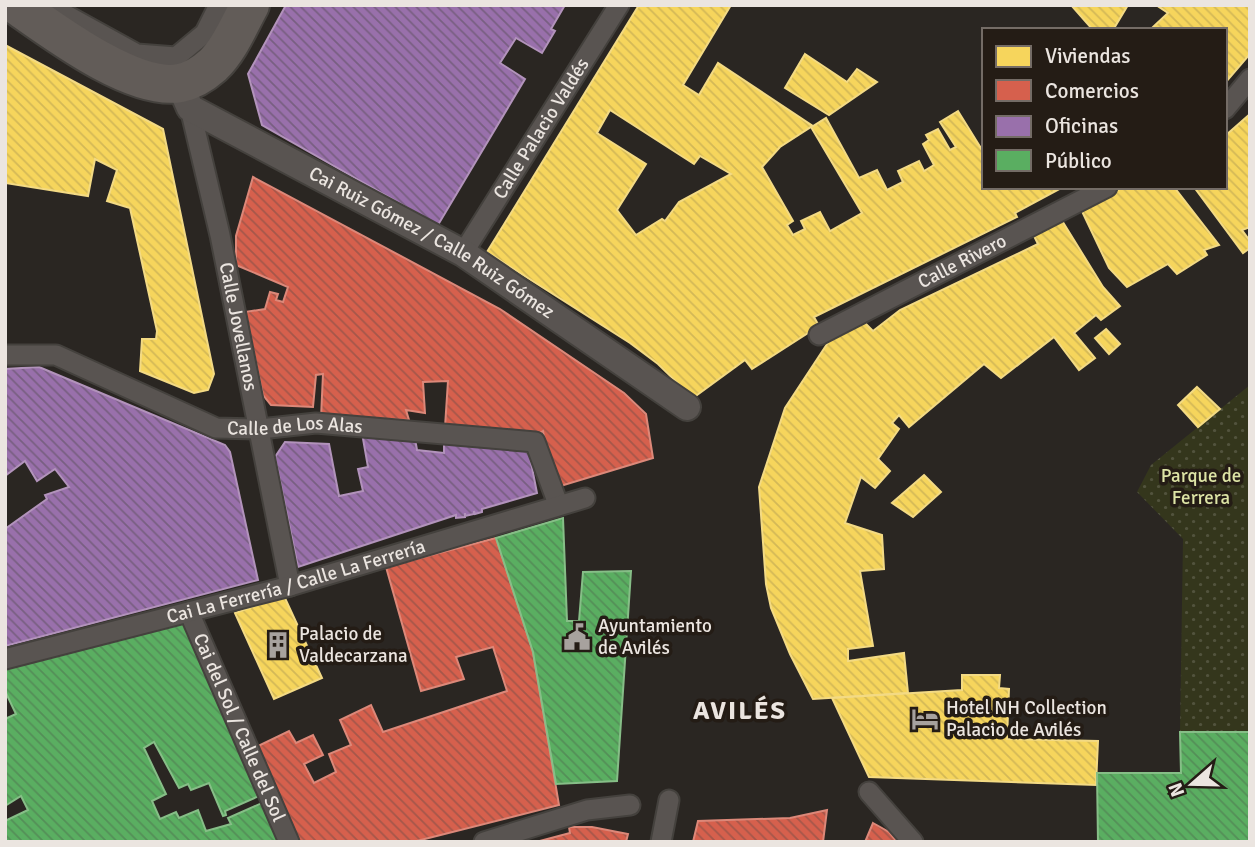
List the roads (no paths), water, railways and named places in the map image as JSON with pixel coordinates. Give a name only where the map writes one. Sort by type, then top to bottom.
[{"type":"main road","points":[[16,5],[56,33],[133,76],[185,96],[198,76],[222,56],[250,5]]},
{"type":"street","points":[[48,5],[138,54],[176,57],[205,33],[219,5]]},
{"type":"street","name":"Calle Palacio Valdés","points":[[463,253],[619,5]]},
{"type":"street","points":[[1227,107],[1250,79]]},
{"type":"street","name":"Cai Ruiz Gómez / Calle Ruiz Gómez","points":[[185,96],[463,253],[687,407]]},
{"type":"street","name":"Calle Jovellanos","points":[[185,96],[260,429],[290,586]]},
{"type":"street","name":"Calle Rivero","points":[[819,335],[1103,189]]},
{"type":"street","name":"Calle de Los Alas","points":[[5,355],[56,355],[216,428],[260,429],[316,423],[535,442],[558,504]]},
{"type":"street","name":"Cai La Ferrería / Calle La Ferrería","points":[[5,659],[290,586],[585,498]]},
{"type":"street","name":"Cai del Sol / Calle del Sol","points":[[189,612],[289,842]]},
{"type":"street","points":[[869,792],[913,842]]},
{"type":"street","points":[[661,842],[669,800]]},
{"type":"street","points":[[484,842],[587,810],[629,805]]},
{"type":"place","name":"Ayuntamiento de Avilés","points":[[577,637]]},
{"type":"place","name":"Palacio de Valdecarzana","points":[[278,645]]},
{"type":"place","name":"Hotel NH Collection Palacio de Avilés","points":[[925,719]]},
{"type":"district","name":"AVILÉS","points":[[740,711]]},
{"type":"park label","name":"Parque de Ferrera","points":[[1201,487]]}]
